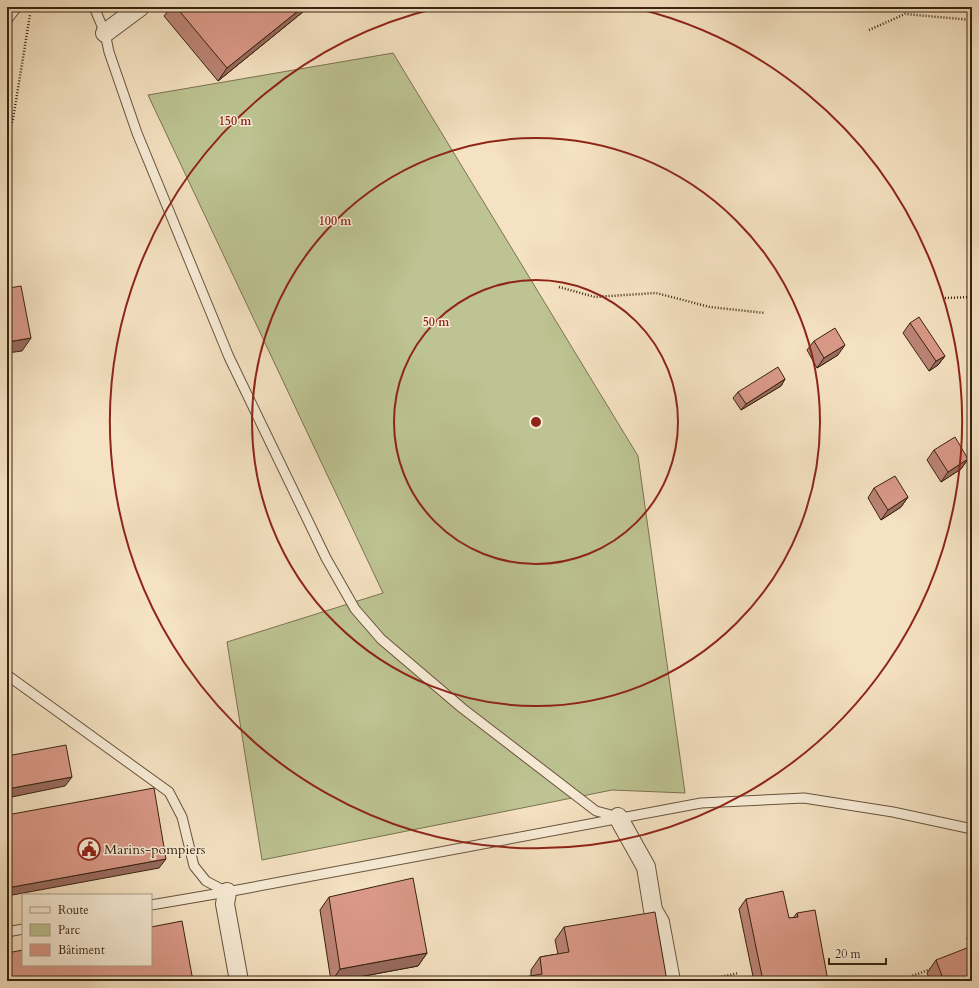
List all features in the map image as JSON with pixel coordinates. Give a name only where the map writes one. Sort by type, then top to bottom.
[{"type":"street","points":[[105,33],[140,7]]},
{"type":"street","points":[[618,817],[646,867],[653,910],[660,922],[671,981]]},
{"type":"street","points":[[227,892],[225,904],[239,981]]},
{"type":"lane","points":[[7,20],[17,7]]},
{"type":"lane","points":[[94,7],[105,33],[109,52],[137,134],[229,357],[326,558],[355,609],[381,639],[462,708],[596,811],[618,817]]},
{"type":"lane","points":[[7,675],[169,792],[182,817],[194,866],[206,881],[227,892]]},
{"type":"lane","points":[[152,905],[701,802],[804,798],[893,812],[972,830]]},
{"type":"lane","points":[[7,932],[22,929]]},
{"type":"path","points":[[7,140],[12,119],[30,11]]},
{"type":"path","points":[[869,30],[905,14],[972,20]]},
{"type":"path","points":[[559,286],[595,296],[656,293],[710,307],[765,313]]},
{"type":"path","points":[[945,298],[972,298]]},
{"type":"path","points":[[972,935],[967,938],[972,950]]},
{"type":"path","points":[[914,981],[912,976],[932,968]]},
{"type":"path","points":[[701,981],[739,973]]},
{"type":"green space","points":[[393,53],[638,456],[685,793],[612,790],[262,860],[227,642],[383,593],[148,95]]},
{"type":"building","points":[[176,7],[303,7],[227,68]]},
{"type":"building","points":[[7,272],[9,288],[21,286],[31,338],[7,342]]},
{"type":"building","points":[[919,317],[945,356],[936,361],[910,323]]},
{"type":"building","points":[[835,328],[845,345],[824,358],[814,341]]},
{"type":"building","points":[[778,367],[785,379],[746,404],[738,392]]},
{"type":"building","points":[[955,437],[968,459],[948,472],[934,450]]},
{"type":"building","points":[[895,476],[908,497],[888,510],[874,488]]},
{"type":"building","points":[[66,745],[72,777],[7,789],[7,756]]},
{"type":"building","points":[[154,788],[166,859],[7,888],[7,815]]},
{"type":"building","points":[[413,878],[427,953],[340,969],[329,897]]},
{"type":"building","points":[[783,891],[789,918],[798,917],[797,913],[815,910],[828,981],[763,981],[746,899]]},
{"type":"building","points":[[655,912],[667,981],[502,981],[542,974],[540,957],[569,952],[564,927]]},
{"type":"building","points":[[182,921],[193,981],[7,981],[7,953],[22,950],[22,966],[152,966],[152,927]]},
{"type":"building","points":[[972,946],[972,981],[944,981],[936,960]]},
{"type":"place","name":"Marins-pompiers","points":[[89,849]]}]
